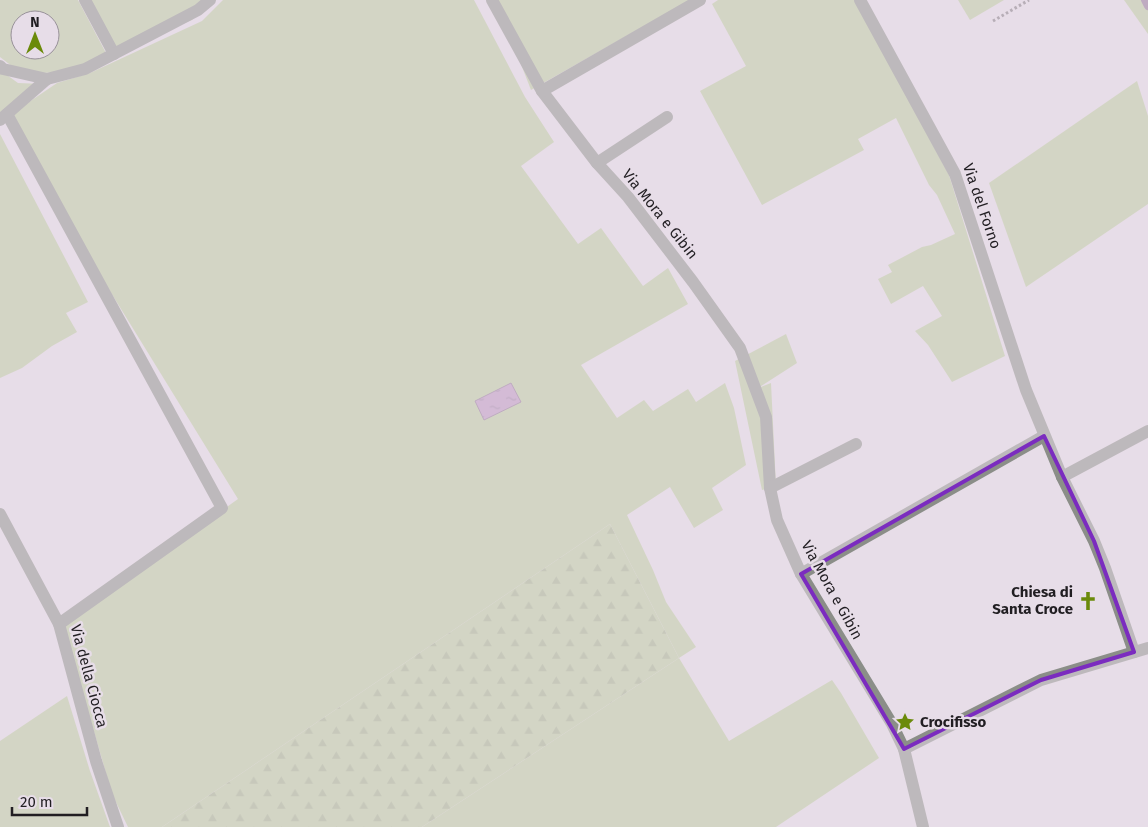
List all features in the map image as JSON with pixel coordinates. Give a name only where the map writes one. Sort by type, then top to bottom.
[{"type":"street","points":[[85,0],[114,54]]},
{"type":"street","points":[[59,624],[222,508],[4,117],[47,79],[85,68],[114,54],[198,10],[210,0]]},
{"type":"street","name":"Via Mora e Gibin","points":[[492,0],[542,91],[596,163],[628,197],[693,282],[740,348],[766,417],[770,488],[777,520],[801,574],[892,724],[904,749],[923,827]]},
{"type":"street","points":[[542,91],[700,0]]},
{"type":"street","name":"Via del Forno","points":[[860,0],[955,174],[1026,390],[1062,477],[1094,541],[1134,652]]},
{"type":"street","points":[[0,66],[4,69],[47,79]]},
{"type":"street","points":[[596,163],[667,117]]},
{"type":"street","points":[[1062,477],[1148,431]]},
{"type":"street","points":[[801,574],[1044,436]]},
{"type":"street","points":[[770,488],[856,444]]},
{"type":"street","name":"Via della Ciocca","points":[[0,514],[59,624],[96,761],[118,827]]},
{"type":"street","points":[[904,749],[1041,680],[1148,648]]},
{"type":"path","points":[[993,21],[1029,0]]},
{"type":"highlighted area","points":[[1044,436],[1094,541],[1134,652],[1041,680],[904,749],[801,574]]},
{"type":"green space","points":[[0,0],[78,0],[107,55],[62,72],[22,74],[0,57]]},
{"type":"green space","points":[[88,0],[212,0],[192,20],[113,52]]},
{"type":"green space","points":[[223,0],[474,0],[525,97],[554,142],[521,166],[578,244],[601,228],[643,286],[668,268],[688,304],[581,365],[617,418],[644,400],[653,411],[688,389],[696,402],[725,383],[734,408],[746,465],[712,488],[723,510],[694,528],[670,487],[627,515],[666,602],[696,647],[679,658],[610,524],[162,827],[128,827],[112,794],[63,624],[238,499],[4,119],[57,83],[90,73],[202,21]]},
{"type":"green space","points":[[496,0],[690,0],[531,90]]},
{"type":"green space","points":[[718,0],[855,0],[949,175],[1005,356],[952,382],[928,345],[915,331],[942,316],[923,286],[891,304],[878,279],[892,272],[888,265],[922,247],[955,234],[937,195],[929,185],[896,118],[858,139],[864,150],[762,205],[700,91],[746,66],[712,4]]},
{"type":"green space","points":[[958,0],[1004,0],[970,20]]},
{"type":"green space","points":[[1124,0],[1148,0],[1148,34]]},
{"type":"green space","points":[[0,70],[18,83],[43,84],[0,114]]},
{"type":"green space","points":[[1137,81],[1148,116],[1148,204],[1026,287],[989,183]]},
{"type":"green space","points":[[0,134],[88,302],[66,313],[77,332],[52,346],[22,368],[0,378]]},
{"type":"green space","points":[[786,334],[797,363],[758,388],[771,383],[776,486],[762,490],[735,361]]},
{"type":"green space","points":[[610,524],[679,658],[422,827],[162,827]]},
{"type":"green space","points":[[679,658],[729,741],[832,680],[879,758],[776,827],[422,827]]},
{"type":"green space","points":[[67,696],[90,771],[110,827],[0,827],[0,741]]},
{"type":"water","points":[[511,383],[521,402],[484,420],[475,401]]},
{"type":"waterway","points":[[1145,0],[1148,6]]},
{"type":"place","name":"Chiesa di Santa Croce","points":[[1088,601]]},
{"type":"place","name":"Crocifisso","points":[[905,722]]}]
